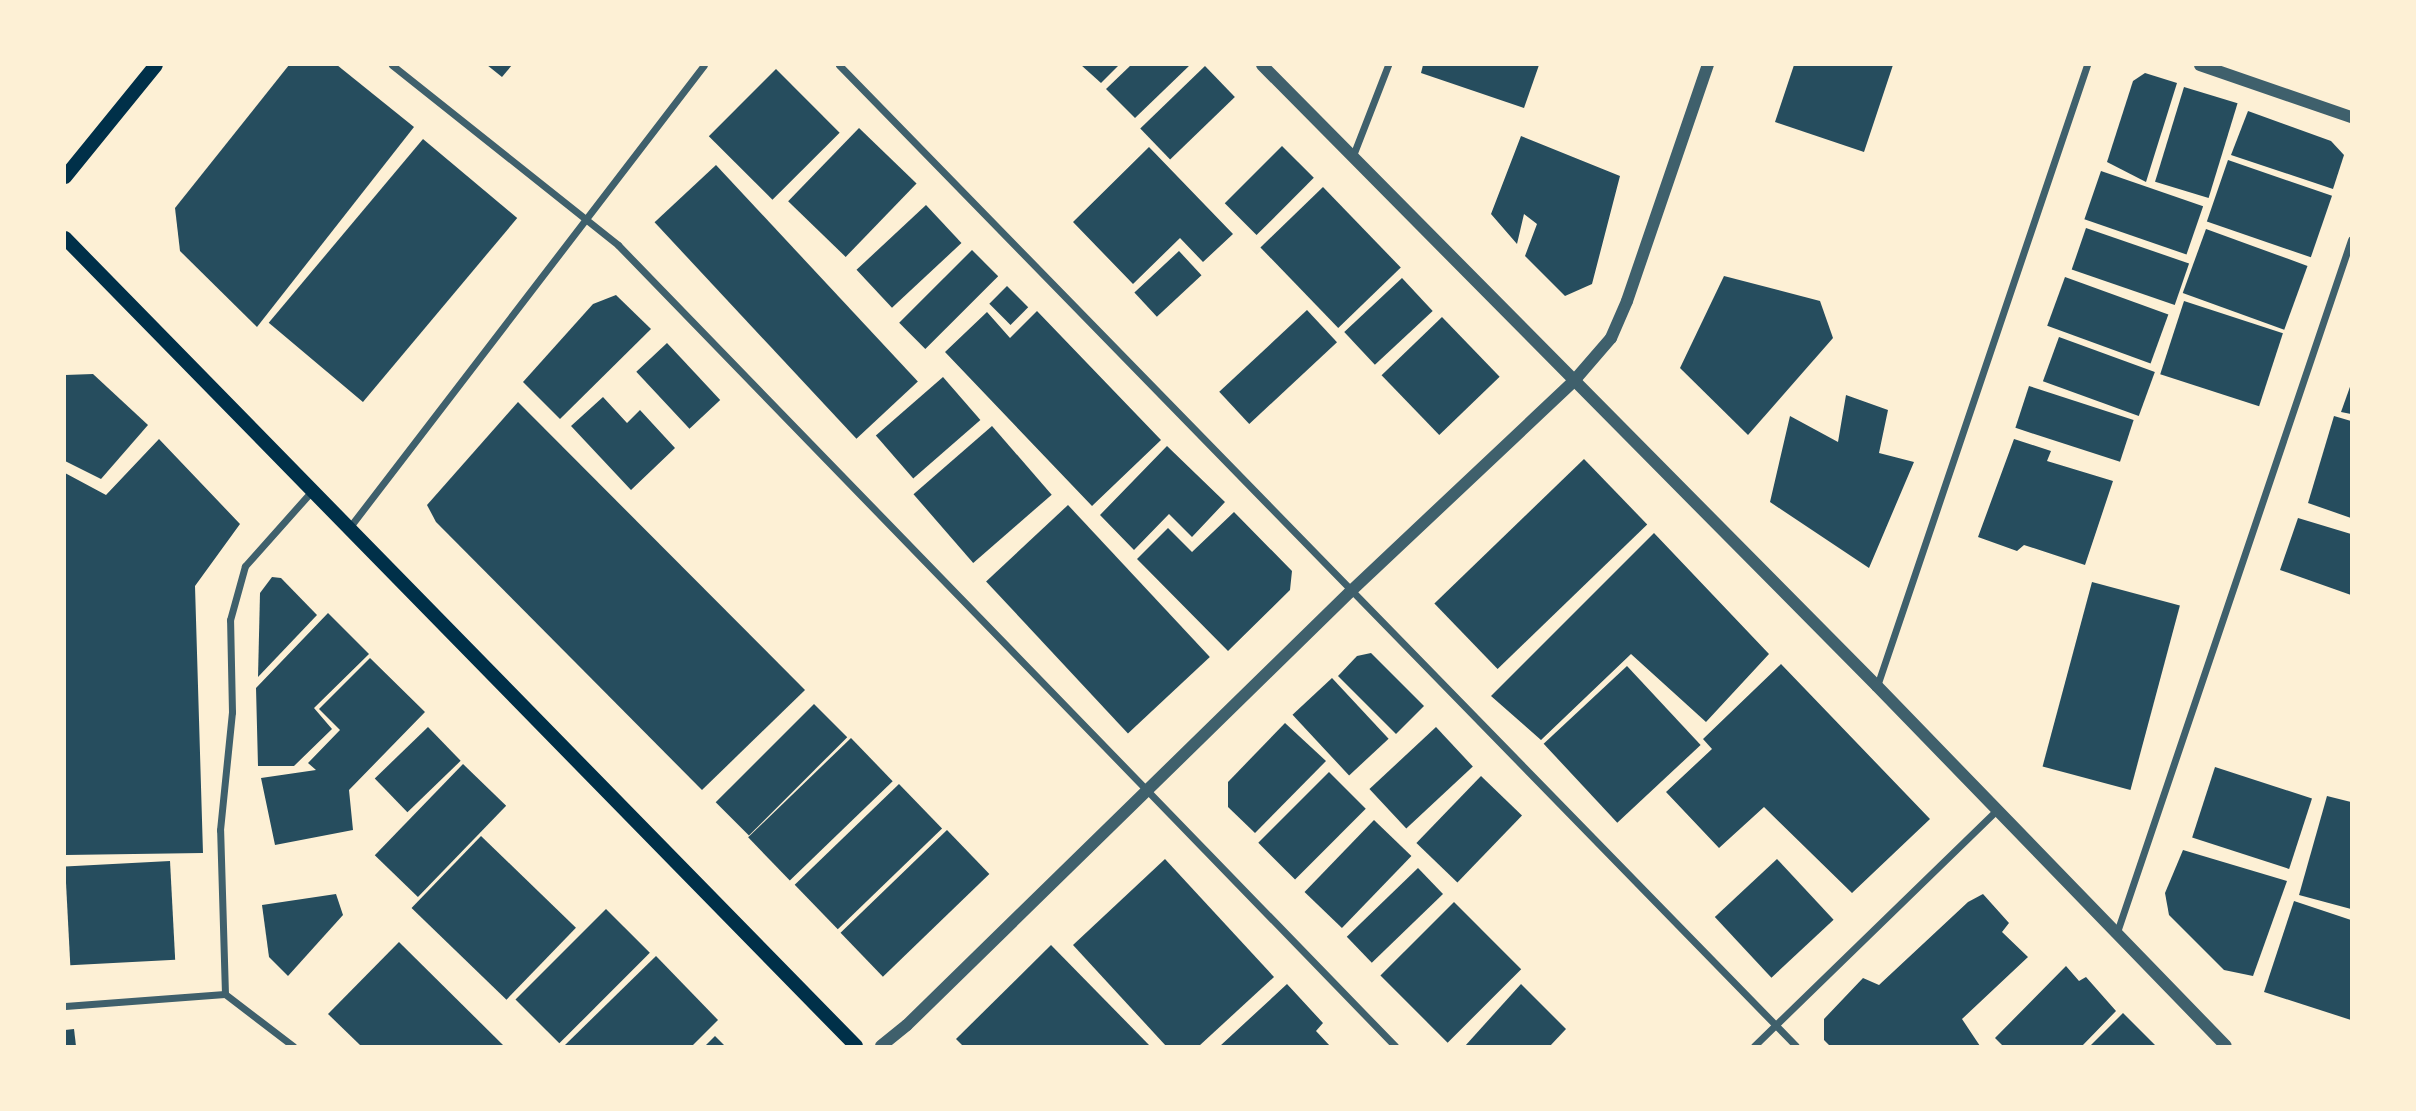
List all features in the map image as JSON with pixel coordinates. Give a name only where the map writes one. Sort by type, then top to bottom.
[{"type":"main road","points":[[65,177],[156,65]]},
{"type":"main road","points":[[65,237],[311,492],[856,1046]]},
{"type":"street","points":[[392,65],[618,245],[1395,1046]]},
{"type":"street","points":[[348,529],[704,65]]},
{"type":"street","points":[[839,65],[1350,592],[1796,1046]]},
{"type":"street","points":[[1262,65],[1352,159],[1877,686],[2116,936],[2226,1046]]},
{"type":"street","points":[[1352,159],[1388,65]]},
{"type":"street","points":[[881,1046],[1147,792],[1350,592],[1573,382],[1611,338],[1708,65]]},
{"type":"street","points":[[1877,686],[2087,65]]},
{"type":"street","points":[[2200,65],[2351,117]]},
{"type":"street","points":[[2116,936],[2351,240]]},
{"type":"street","points":[[225,994],[220,830],[232,712],[230,620],[245,566],[311,492]]},
{"type":"street","points":[[1754,1046],[1997,810]]},
{"type":"street","points":[[65,1006],[225,994],[293,1046]]},
{"type":"building","points":[[289,65],[337,65],[414,127],[257,327],[180,251],[175,208]]},
{"type":"building","points":[[487,65],[512,65],[502,77]]},
{"type":"building","points":[[1081,65],[1119,65],[1101,83]]},
{"type":"building","points":[[1131,65],[1190,65],[1135,118],[1106,89]]},
{"type":"building","points":[[1423,65],[1539,65],[1524,108],[1421,73]]},
{"type":"building","points":[[1794,65],[1893,65],[1864,152],[1775,122]]},
{"type":"building","points":[[1205,66],[1235,97],[1170,159],[1140,129]]},
{"type":"building","points":[[776,69],[840,133],[772,200],[709,136]]},
{"type":"building","points":[[2145,73],[2177,83],[2146,182],[2107,162],[2133,81]]},
{"type":"building","points":[[2184,87],[2238,103],[2209,198],[2155,182]]},
{"type":"building","points":[[2248,111],[2331,141],[2344,155],[2333,189],[2231,155]]},
{"type":"building","points":[[859,128],[917,184],[846,257],[788,201]]},
{"type":"building","points":[[1521,136],[1620,176],[1592,284],[1565,296],[1525,256],[1537,224],[1524,214],[1517,244],[1491,214]]},
{"type":"building","points":[[423,139],[517,218],[363,402],[269,323]]},
{"type":"building","points":[[1282,146],[1314,178],[1257,235],[1225,203]]},
{"type":"building","points":[[1149,147],[1233,234],[1203,262],[1180,238],[1133,284],[1073,222]]},
{"type":"building","points":[[2228,160],[2332,196],[2311,257],[2207,221]]},
{"type":"building","points":[[716,165],[918,381],[856,439],[655,222]]},
{"type":"building","points":[[2101,171],[2203,206],[2187,254],[2084,219]]},
{"type":"building","points":[[1323,187],[1401,268],[1338,328],[1260,247]]},
{"type":"building","points":[[926,205],[961,243],[892,308],[857,270]]},
{"type":"building","points":[[2086,228],[2189,263],[2175,305],[2072,270]]},
{"type":"building","points":[[2206,229],[2307,266],[2284,330],[2183,293]]},
{"type":"building","points":[[972,250],[998,276],[925,349],[899,323]]},
{"type":"building","points":[[1179,251],[1202,275],[1157,317],[1134,293]]},
{"type":"building","points":[[1724,276],[1820,301],[1833,338],[1748,435],[1680,368]]},
{"type":"building","points":[[2065,277],[2168,315],[2151,363],[2047,326]]},
{"type":"building","points":[[1402,278],[1433,311],[1375,365],[1344,332]]},
{"type":"building","points":[[1007,286],[1028,307],[1011,325],[989,304]]},
{"type":"building","points":[[616,295],[651,329],[560,419],[523,382],[593,304]]},
{"type":"building","points":[[2184,301],[2283,333],[2259,406],[2160,374]]},
{"type":"building","points":[[1307,310],[1337,342],[1249,424],[1219,392]]},
{"type":"building","points":[[1037,311],[1161,440],[1092,506],[945,352],[987,312],[1010,338]]},
{"type":"building","points":[[1442,317],[1500,377],[1439,435],[1382,375]]},
{"type":"building","points":[[2059,337],[2155,372],[2139,416],[2043,381]]},
{"type":"building","points":[[667,343],[720,400],[689,429],[636,372]]},
{"type":"building","points":[[93,374],[148,425],[101,479],[65,461],[65,375]]},
{"type":"building","points":[[943,377],[980,420],[913,478],[876,435]]},
{"type":"building","points":[[2351,384],[2351,414],[2341,412]]},
{"type":"building","points":[[2029,386],[2134,420],[2120,462],[2015,428]]},
{"type":"building","points":[[1846,395],[1888,410],[1879,453],[1914,462],[1869,568],[1770,502],[1790,416],[1838,442]]},
{"type":"building","points":[[603,397],[627,423],[640,410],[675,448],[631,490],[571,426]]},
{"type":"building","points":[[518,402],[805,690],[702,790],[436,522],[427,505]]},
{"type":"building","points":[[2334,416],[2351,421],[2351,518],[2308,503]]},
{"type":"building","points":[[992,426],[1052,495],[973,563],[914,494]]},
{"type":"building","points":[[159,439],[240,524],[195,586],[203,853],[65,855],[65,473],[106,495]]},
{"type":"building","points":[[2014,439],[2051,451],[2047,461],[2113,481],[2085,565],[2024,545],[2017,551],[1978,537]]},
{"type":"building","points":[[1167,446],[1225,502],[1192,537],[1169,514],[1134,550],[1100,515]]},
{"type":"building","points":[[1584,459],[1647,524],[1498,669],[1434,603]]},
{"type":"building","points":[[1068,505],[1210,657],[1128,734],[986,581]]},
{"type":"building","points":[[1234,512],[1292,571],[1290,590],[1228,651],[1137,559],[1168,528],[1192,552]]},
{"type":"building","points":[[2298,518],[2351,534],[2351,595],[2280,570]]},
{"type":"building","points":[[1654,533],[1769,654],[1706,722],[1631,654],[1541,740],[1491,696]]},
{"type":"building","points":[[272,577],[281,578],[317,615],[258,677],[260,593]]},
{"type":"building","points":[[2092,582],[2180,606],[2130,790],[2043,766]]},
{"type":"building","points":[[328,613],[369,654],[314,708],[332,729],[294,766],[258,766],[256,688]]},
{"type":"building","points":[[1371,653],[1424,706],[1396,734],[1338,676],[1357,656]]},
{"type":"building","points":[[370,658],[425,712],[349,790],[353,830],[275,845],[261,778],[316,770],[308,763],[340,730],[319,709]]},
{"type":"building","points":[[1781,664],[1930,819],[1852,893],[1764,807],[1719,848],[1666,792],[1712,749],[1703,739]]},
{"type":"building","points":[[1627,666],[1701,745],[1617,823],[1544,744]]},
{"type":"building","points":[[1332,678],[1389,739],[1349,776],[1293,715]]},
{"type":"building","points":[[814,704],[847,737],[749,836],[716,802]]},
{"type":"building","points":[[1285,723],[1326,761],[1255,833],[1228,807],[1228,782]]},
{"type":"building","points":[[428,727],[461,761],[407,812],[375,778]]},
{"type":"building","points":[[1436,727],[1473,766],[1406,829],[1369,789]]},
{"type":"building","points":[[851,738],[893,781],[790,880],[748,837]]},
{"type":"building","points":[[463,764],[506,806],[418,897],[375,855]]},
{"type":"building","points":[[2215,767],[2312,799],[2289,869],[2192,837]]},
{"type":"building","points":[[1329,772],[1366,809],[1295,879],[1258,843]]},
{"type":"building","points":[[1481,776],[1522,816],[1457,882],[1416,843]]},
{"type":"building","points":[[899,784],[942,829],[838,929],[795,885]]},
{"type":"building","points":[[2327,796],[2351,802],[2351,909],[2299,895]]},
{"type":"building","points":[[1374,820],[1411,856],[1342,928],[1305,892]]},
{"type":"building","points":[[947,830],[989,874],[883,977],[841,933]]},
{"type":"building","points":[[481,836],[576,928],[506,1000],[412,908]]},
{"type":"building","points":[[2183,850],[2287,881],[2253,976],[2224,970],[2169,915],[2165,893]]},
{"type":"building","points":[[1165,859],[1274,977],[1199,1046],[1166,1046],[1073,945]]},
{"type":"building","points":[[1777,859],[1834,920],[1771,978],[1715,917]]},
{"type":"building","points":[[170,861],[175,960],[70,965],[65,866]]},
{"type":"building","points":[[1418,868],[1443,894],[1372,963],[1347,937]]},
{"type":"building","points":[[336,894],[343,915],[288,976],[269,957],[262,905]]},
{"type":"building","points":[[1983,894],[2009,923],[2002,932],[2028,957],[1962,1019],[1980,1046],[1830,1046],[1824,1040],[1824,1019],[1863,978],[1879,985],[1968,902]]},
{"type":"building","points":[[2294,901],[2351,920],[2351,1020],[2264,992]]},
{"type":"building","points":[[1454,902],[1521,969],[1448,1043],[1380,976]]},
{"type":"building","points":[[606,909],[650,953],[559,1043],[515,1000]]},
{"type":"building","points":[[399,942],[504,1046],[361,1046],[328,1014]]},
{"type":"building","points":[[1051,945],[1150,1046],[963,1046],[956,1039]]},
{"type":"building","points":[[656,956],[718,1020],[692,1046],[564,1046]]},
{"type":"building","points":[[2066,966],[2079,981],[2086,977],[2116,1011],[2082,1046],[2003,1046],[1995,1038]]},
{"type":"building","points":[[1287,984],[1323,1023],[1316,1031],[1330,1046],[1220,1046]]},
{"type":"building","points":[[1521,984],[1566,1029],[1550,1046],[1465,1046]]},
{"type":"building","points":[[2123,1013],[2156,1046],[2090,1046]]},
{"type":"building","points":[[74,1029],[76,1046],[65,1046],[65,1030]]},
{"type":"building","points":[[715,1036],[725,1046],[705,1046]]}]
